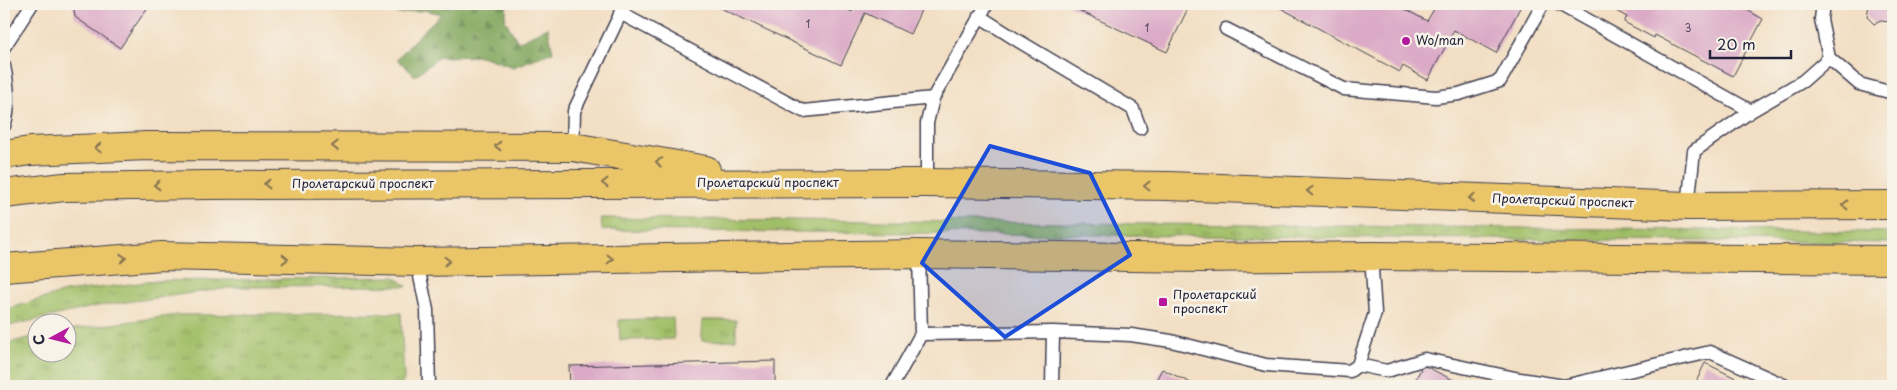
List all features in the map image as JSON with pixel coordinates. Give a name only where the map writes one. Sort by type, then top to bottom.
[{"type":"main road","points":[[4,155],[30,151],[147,146],[573,147],[776,182]]},
{"type":"main road","name":"Пролетарский проспект","points":[[4,194],[64,186],[776,182],[1169,186],[1688,206],[1893,205]]},
{"type":"main road","points":[[4,268],[74,261],[162,256],[417,262],[919,254],[1201,258],[1371,256],[1893,260]]},
{"type":"main road","points":[[4,283],[74,261]]},
{"type":"lane","points":[[4,47],[32,4]]},
{"type":"lane","points":[[927,183],[927,123],[933,98],[987,4]]},
{"type":"lane","points":[[1226,29],[1344,89],[1436,97],[1459,94],[1500,81],[1543,4]]},
{"type":"lane","points":[[1559,4],[1751,111]]},
{"type":"lane","points":[[1823,4],[1821,19],[1829,58],[1859,84],[1893,93]]},
{"type":"lane","points":[[573,147],[574,111],[622,8],[802,111],[933,98]]},
{"type":"lane","points":[[980,16],[1133,109],[1140,128]]},
{"type":"lane","points":[[1688,206],[1694,151],[1751,111],[1803,81],[1829,58]]},
{"type":"lane","points":[[4,66],[8,104],[4,126]]},
{"type":"lane","points":[[892,386],[921,334],[919,254]]},
{"type":"lane","points":[[921,334],[1053,332],[1131,335],[1171,341],[1266,365],[1350,371],[1358,365],[1375,313],[1371,256]]},
{"type":"lane","points":[[417,262],[427,310],[429,386]]},
{"type":"lane","points":[[1052,386],[1053,332]]},
{"type":"lane","points":[[1358,365],[1387,371],[1425,360],[1564,386],[1710,352],[1786,386]]},
{"type":"highlighted area","points":[[990,146],[1090,173],[1130,255],[1005,337],[922,263]]},
{"type":"green space","points":[[392,4],[507,4],[505,20],[518,42],[548,27],[553,52],[513,67],[481,56],[439,57],[415,76],[397,59],[441,14],[425,10],[398,14]]},
{"type":"green space","points":[[601,218],[1893,232],[1893,243],[602,230]]},
{"type":"green space","points":[[395,277],[407,286],[236,287],[97,306],[70,312],[28,312],[28,322],[4,327],[4,310],[65,292],[156,281]]},
{"type":"green space","points":[[401,313],[404,379],[401,386],[4,386],[4,344],[28,338],[28,362],[78,362],[78,329],[177,315]]},
{"type":"green space","points":[[673,318],[674,339],[620,340],[619,320]]},
{"type":"green space","points":[[702,320],[736,320],[736,340],[702,341]]},
{"type":"building","points":[[73,4],[150,4],[120,48],[75,17]]},
{"type":"building","points":[[712,4],[835,4],[852,12],[855,4],[924,4],[910,34],[865,13],[841,65]]},
{"type":"building","points":[[1065,4],[1190,4],[1167,52]]},
{"type":"building","points":[[1273,4],[1395,4],[1427,21],[1437,4],[1522,4],[1496,53],[1454,30],[1428,80],[1403,66],[1400,72]]},
{"type":"building","points":[[1620,4],[1722,4],[1735,10],[1738,5],[1763,19],[1733,76],[1655,35],[1654,38],[1624,22],[1627,17],[1616,11]]},
{"type":"building","points":[[1869,4],[1893,4],[1893,24],[1881,21],[1874,24],[1867,17]]},
{"type":"building","points":[[775,361],[775,386],[570,386],[569,366]]},
{"type":"building","points":[[1705,363],[1752,386],[1694,386]]},
{"type":"building","points":[[1423,365],[1465,386],[1412,386]]},
{"type":"building","points":[[1162,369],[1197,386],[1153,386]]},
{"type":"place","name":"Wo/man","points":[[1406,41]]},
{"type":"place","name":"Пролетарский проспект","points":[[1163,302]]}]
